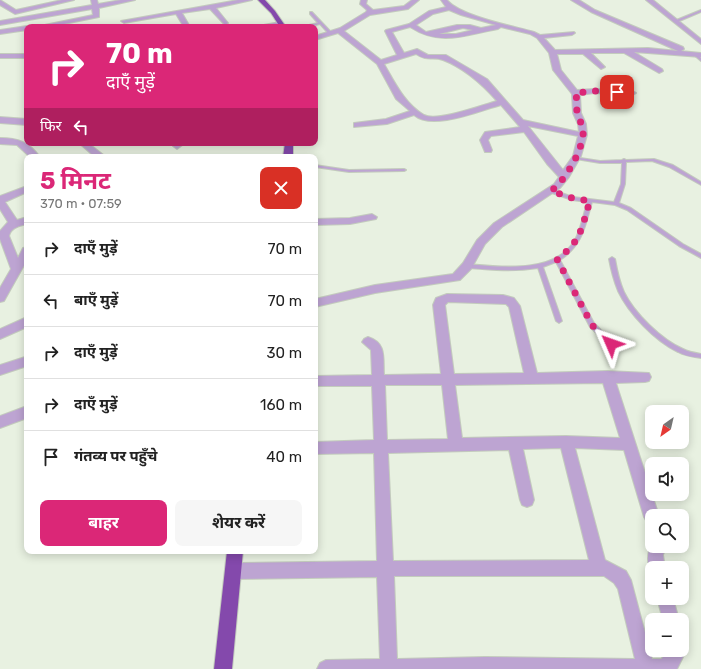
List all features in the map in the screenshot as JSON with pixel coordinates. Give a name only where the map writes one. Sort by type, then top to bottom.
[{"type":"highway","points":[[261,0],[281,24]]},
{"type":"highway","points":[[223,669],[235,554]]},
{"type":"street","points":[[4,0],[0,2],[15,12]]},
{"type":"street","points":[[42,0],[49,4]]},
{"type":"street","points":[[0,16],[71,0]]},
{"type":"street","points":[[0,23],[94,3],[129,0]]},
{"type":"street","points":[[205,0],[225,23]]},
{"type":"street","points":[[124,21],[145,21],[178,12],[249,0]]},
{"type":"street","points":[[364,0],[363,4],[368,11]]},
{"type":"street","points":[[318,37],[339,30],[368,11],[412,0]]},
{"type":"street","points":[[368,11],[406,8],[416,0]]},
{"type":"street","points":[[318,303],[375,289],[452,278],[461,274],[481,242],[498,225],[557,186],[576,158],[583,128],[577,113],[577,98],[575,93],[557,70],[553,52],[539,37],[532,33],[472,17],[450,8],[444,0]]},
{"type":"street","points":[[574,0],[593,11],[696,54]]},
{"type":"street","points":[[649,0],[701,42]]},
{"type":"street","points":[[54,24],[97,16],[98,14],[94,3]]},
{"type":"street","points":[[400,55],[388,31],[411,25],[427,14],[450,8]]},
{"type":"street","points":[[178,12],[185,24]]},
{"type":"street","points":[[16,20],[24,29]]},
{"type":"street","points":[[411,25],[421,33],[443,37],[455,37],[479,30],[505,27]]},
{"type":"street","points":[[0,32],[24,29]]},
{"type":"street","points":[[339,30],[380,63],[399,97],[423,118],[439,119],[501,102]]},
{"type":"street","points":[[539,37],[572,33]]},
{"type":"street","points":[[553,52],[584,50],[648,50],[696,54]]},
{"type":"street","points":[[584,50],[601,68]]},
{"type":"street","points":[[625,50],[659,71]]},
{"type":"street","points":[[380,63],[415,51],[426,57],[443,57],[484,81],[501,102],[524,126],[550,162],[564,177]]},
{"type":"street","points":[[0,56],[24,56]]},
{"type":"street","points":[[575,93],[594,91],[632,93]]},
{"type":"street","points":[[357,125],[387,121],[415,112]]},
{"type":"street","points":[[0,120],[24,122]]},
{"type":"street","points":[[0,129],[15,121]]},
{"type":"street","points":[[488,150],[484,140],[488,134],[524,126],[582,135]]},
{"type":"street","points":[[0,141],[24,144]]},
{"type":"street","points":[[87,146],[96,154]]},
{"type":"street","points":[[14,223],[0,201],[24,190]]},
{"type":"street","points":[[318,222],[350,221],[372,217]]},
{"type":"street","points":[[20,273],[2,231],[14,223],[24,221]]},
{"type":"street","points":[[0,298],[20,273],[24,260]]},
{"type":"street","points":[[456,446],[439,305],[440,301],[447,298],[503,299],[510,301],[514,306],[532,378]]},
{"type":"street","points":[[0,334],[24,323]]},
{"type":"street","points":[[368,342],[375,346],[378,350],[387,568],[389,668]]},
{"type":"street","points":[[0,370],[24,362]]},
{"type":"street","points":[[318,381],[607,376],[645,377]]},
{"type":"street","points":[[607,376],[649,509]]},
{"type":"street","points":[[0,422],[24,413]]},
{"type":"street","points":[[318,448],[382,448],[566,442],[629,444]]},
{"type":"street","points":[[566,442],[599,567]]},
{"type":"street","points":[[515,444],[527,500]]},
{"type":"street","points":[[233,571],[387,568],[599,567],[613,572],[620,577],[653,668]]},
{"type":"street","points":[[326,669],[485,666],[662,668],[671,664],[676,657]]},
{"type":"lane","points":[[676,21],[701,11]]},
{"type":"lane","points":[[312,12],[330,33]]},
{"type":"lane","points":[[316,24],[321,23]]},
{"type":"lane","points":[[696,54],[701,60]]},
{"type":"lane","points":[[576,158],[593,161],[640,159],[662,162],[701,184]]},
{"type":"lane","points":[[616,204],[623,184],[624,160]]},
{"type":"lane","points":[[318,166],[349,170],[404,170]]},
{"type":"lane","points":[[551,191],[572,198],[616,204],[639,215],[680,245],[701,256]]},
{"type":"lane","points":[[467,266],[510,268],[540,265],[557,259],[573,247],[578,240],[590,201]]},
{"type":"lane","points":[[557,259],[592,325],[611,344]]},
{"type":"lane","points":[[612,259],[621,292],[641,317],[670,346],[688,355],[701,356]]},
{"type":"lane","points":[[540,265],[559,322]]},
{"type":"route","points":[[611,344],[598,332],[586,316],[557,259],[567,253],[578,240],[590,201],[564,196],[551,191],[564,178],[577,156],[582,138],[583,128],[577,113],[577,98],[575,93],[588,91],[617,92]]}]
